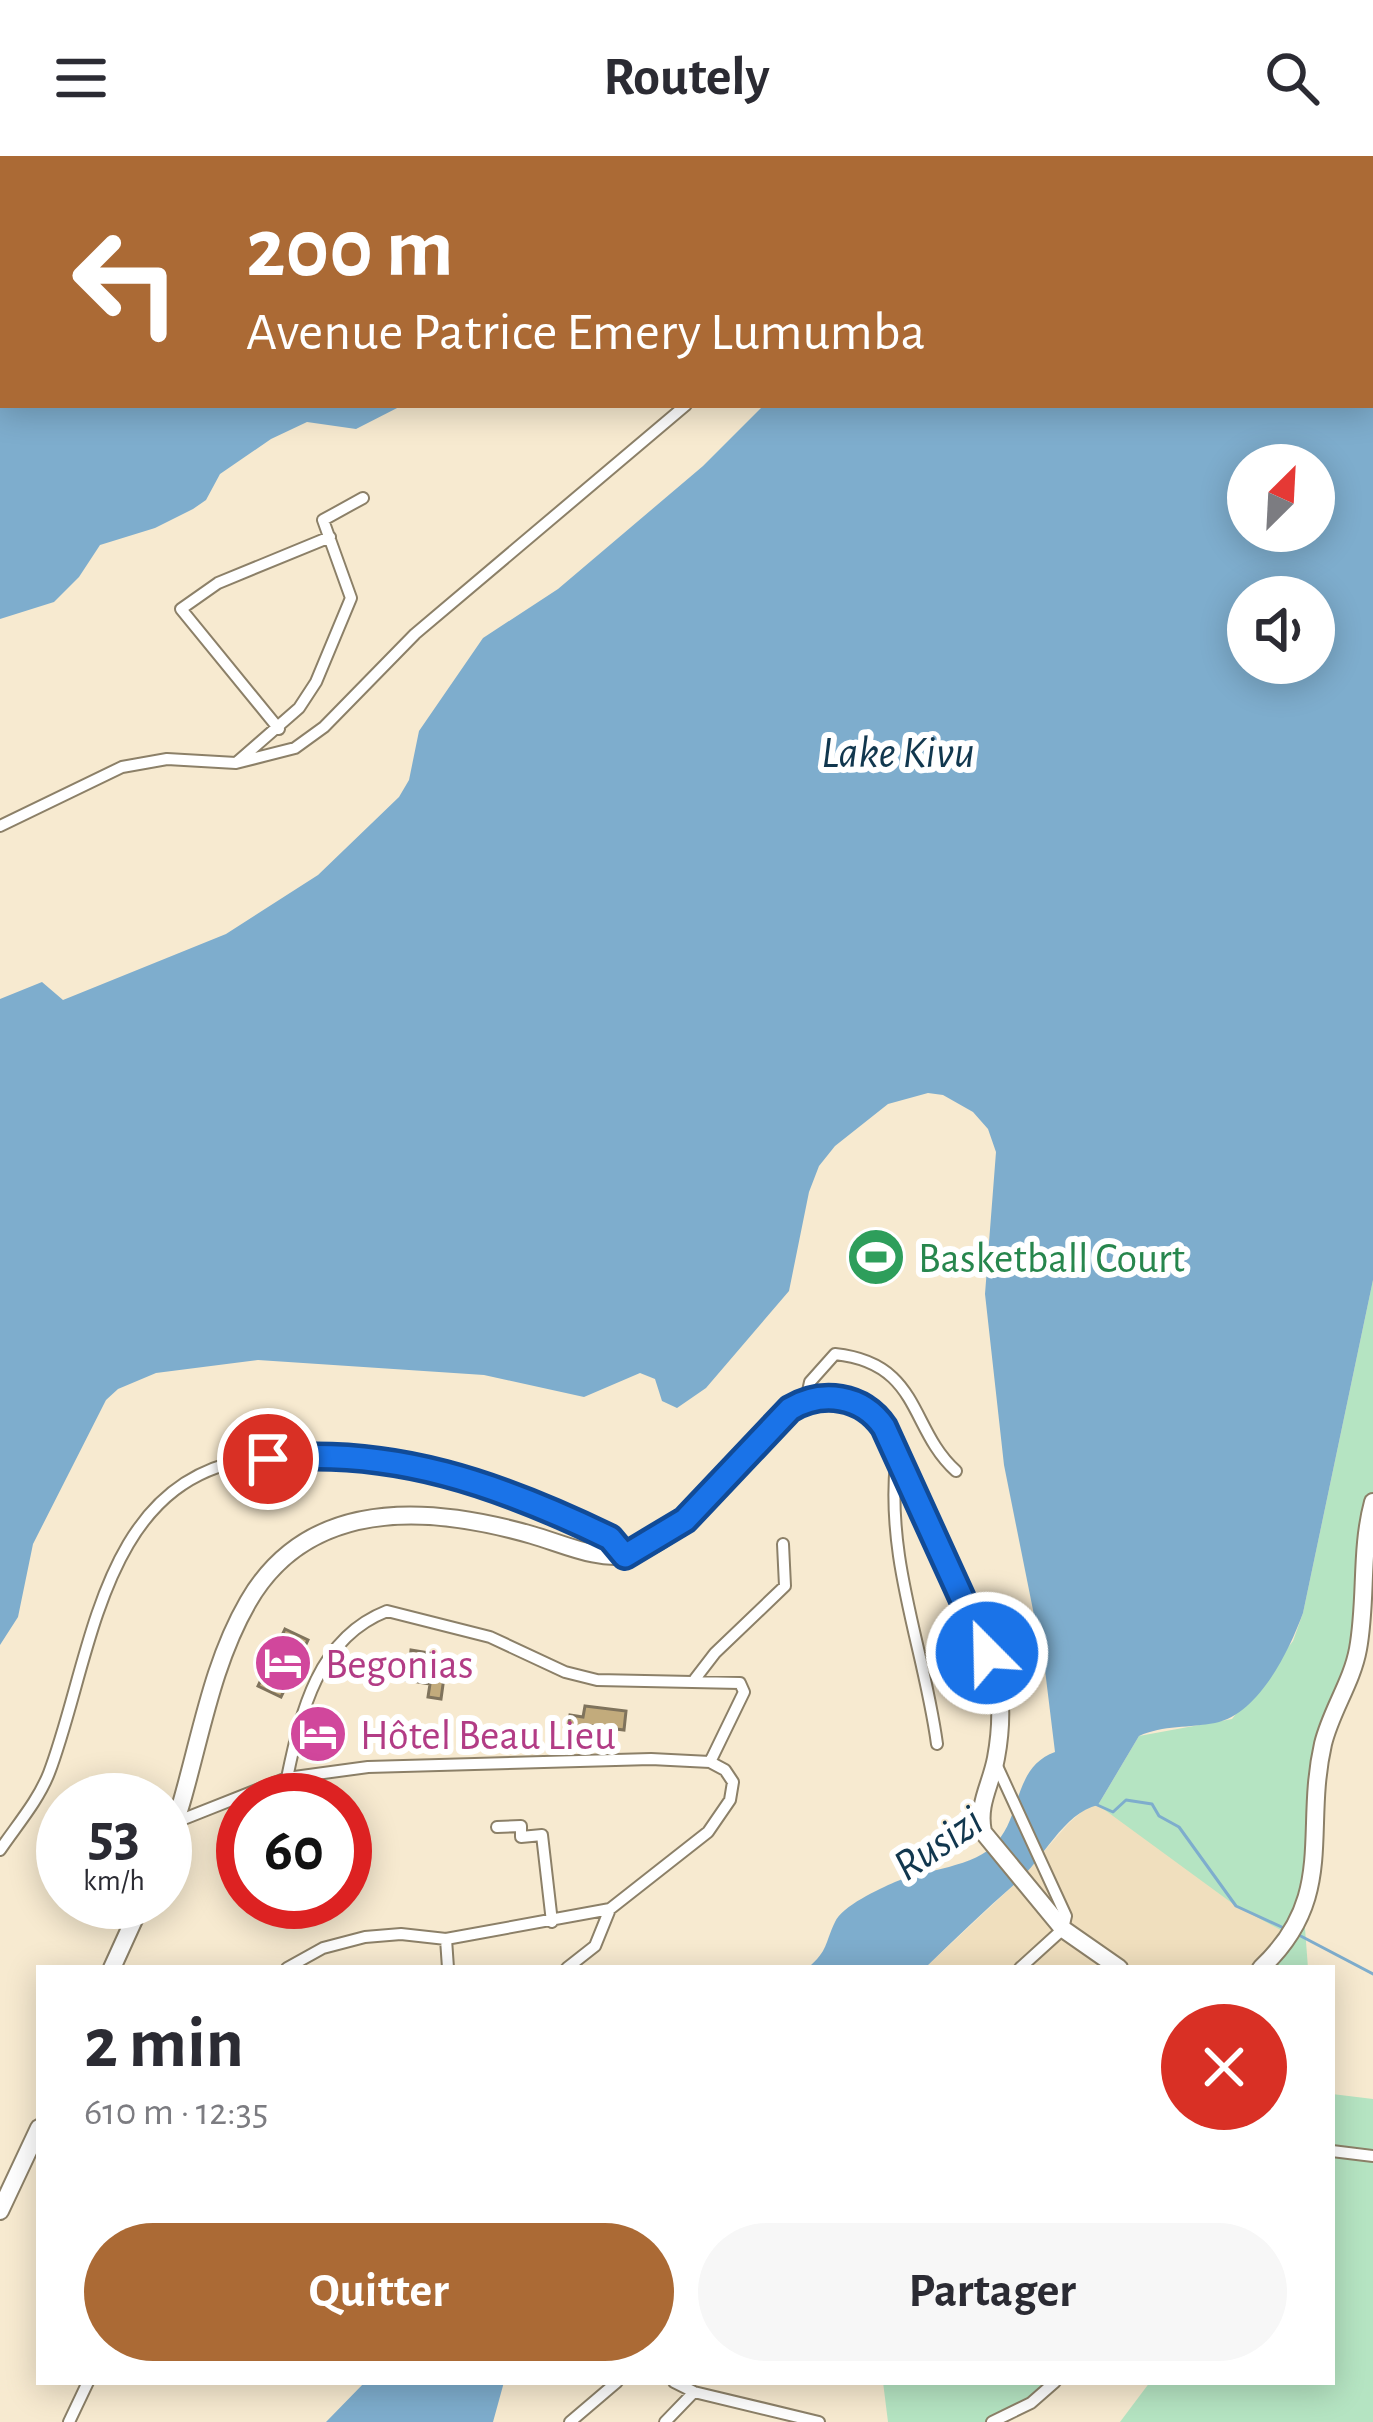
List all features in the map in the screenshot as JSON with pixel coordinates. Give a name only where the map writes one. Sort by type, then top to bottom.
[{"type":"main road","points":[[191,1773],[236,1628],[266,1574],[302,1544],[356,1519],[413,1513],[490,1523],[589,1552],[625,1556],[685,1520],[790,1409],[806,1400],[833,1397],[877,1416],[997,1672],[995,1763],[980,1812],[983,1832],[1063,1929],[1115,1965]]},
{"type":"main road","points":[[1264,1965],[1304,1916],[1315,1874],[1323,1744],[1358,1648],[1363,1558],[1373,1502]]},
{"type":"main road","points":[[113,1965],[130,1929]]},
{"type":"main road","points":[[0,2211],[6,2189],[32,2158]]},
{"type":"street","points":[[0,826],[122,767],[167,759],[236,763],[296,748],[324,727],[415,634],[682,408]]},
{"type":"street","points":[[236,763],[279,729],[316,682],[350,610],[351,591],[322,520],[363,498]]},
{"type":"street","points":[[279,729],[181,609],[218,583],[330,538]]},
{"type":"street","points":[[806,1400],[810,1382],[836,1354],[869,1365],[907,1389],[944,1459],[956,1471]]},
{"type":"street","points":[[897,1452],[899,1561],[937,1744]]},
{"type":"street","points":[[0,1850],[50,1771],[114,1570],[145,1514],[184,1480],[245,1460],[288,1457],[424,1468],[504,1489],[610,1538],[625,1556]]},
{"type":"street","points":[[695,1679],[785,1586],[783,1544]]},
{"type":"street","points":[[289,1773],[322,1664],[345,1633],[387,1611],[490,1637],[574,1675],[638,1684],[735,1681],[745,1692],[710,1762]]},
{"type":"street","points":[[292,1965],[323,1948],[365,1937],[401,1934],[446,1939],[610,1909],[708,1832],[733,1782],[725,1770],[710,1762],[497,1762],[324,1773]]},
{"type":"street","points":[[995,1763],[1066,1916],[1063,1929],[1023,1965]]},
{"type":"street","points":[[497,1828],[521,1826],[521,1837],[542,1835],[551,1922]]},
{"type":"street","points":[[571,1965],[595,1946],[610,1909]]},
{"type":"street","points":[[446,1939],[448,1965]]},
{"type":"street","points":[[1335,2151],[1373,2156]]},
{"type":"street","points":[[69,2422],[87,2385]]},
{"type":"street","points":[[570,2422],[613,2385]]},
{"type":"street","points":[[680,2385],[819,2422]]},
{"type":"street","points":[[992,2422],[1031,2403],[1052,2385]]},
{"type":"street","points":[[665,2422],[694,2392]]},
{"type":"shaded area","points":[[1098,1805],[1291,1936],[1264,1965],[928,1965],[1019,1880],[1087,1807]]},
{"type":"green space","points":[[1373,1280],[1373,1502],[1358,1648],[1330,1723],[1304,1915],[1308,1965],[1264,1965],[1290,1935],[1236,1906],[1098,1805],[1139,1736],[1232,1719],[1293,1641],[1303,1613]]},
{"type":"green space","points":[[1335,2094],[1373,2099],[1373,2422],[1120,2422],[1148,2385],[1335,2385]]},
{"type":"green space","points":[[883,2385],[1050,2385],[992,2422],[888,2422]]},
{"type":"water","points":[[0,408],[397,408],[356,429],[307,422],[271,439],[220,474],[206,500],[193,509],[155,528],[100,545],[79,577],[54,602],[0,619]]},
{"type":"water","name":"Lake Kivu","points":[[761,408],[1373,408],[1373,1280],[1303,1613],[1270,1679],[1245,1707],[1215,1723],[1139,1736],[1098,1805],[1074,1817],[1026,1873],[928,1965],[811,1965],[823,1951],[839,1916],[853,1904],[895,1882],[988,1851],[1005,1830],[1032,1768],[1055,1752],[1045,1670],[1004,1465],[985,1294],[996,1152],[988,1129],[973,1112],[943,1095],[928,1093],[888,1104],[835,1146],[819,1166],[809,1192],[789,1291],[706,1388],[677,1408],[662,1401],[655,1379],[640,1373],[584,1397],[484,1375],[258,1360],[156,1373],[118,1389],[106,1400],[33,1544],[18,1617],[0,1645],[0,999],[42,982],[63,1000],[226,934],[318,875],[399,797],[409,780],[419,731],[483,638],[558,589],[703,466]]},
{"type":"water","points":[[362,2385],[503,2385],[493,2422],[326,2422]]},
{"type":"building","name":"Begonias","points":[[285,1629],[308,1640],[281,1697],[258,1686]]},
{"type":"building","points":[[411,1650],[446,1663],[441,1699],[428,1697],[430,1684],[400,1679],[402,1668],[409,1669]]},
{"type":"building","points":[[585,1706],[626,1711],[624,1730],[585,1725],[585,1732],[568,1730],[570,1715],[583,1717]]},
{"type":"waterway","points":[[1095,1804],[1113,1812],[1126,1800],[1152,1804],[1159,1816],[1179,1827],[1236,1906],[1286,1929]]},
{"type":"waterway","points":[[1295,1933],[1373,1974]]},
{"type":"place","name":"Basketball Court","points":[[876,1257]]},
{"type":"place","name":"Begonias","points":[[283,1663]]},
{"type":"place","name":"Hôtel Beau Lieu","points":[[318,1734]]},
{"type":"route","points":[[268,1459],[409,1465],[476,1479],[610,1538],[625,1556],[685,1520],[790,1409],[819,1396],[833,1397],[863,1407],[884,1427],[987,1653]]},
{"type":"water label","name":"Rusizi","points":[[937,1842]]}]
